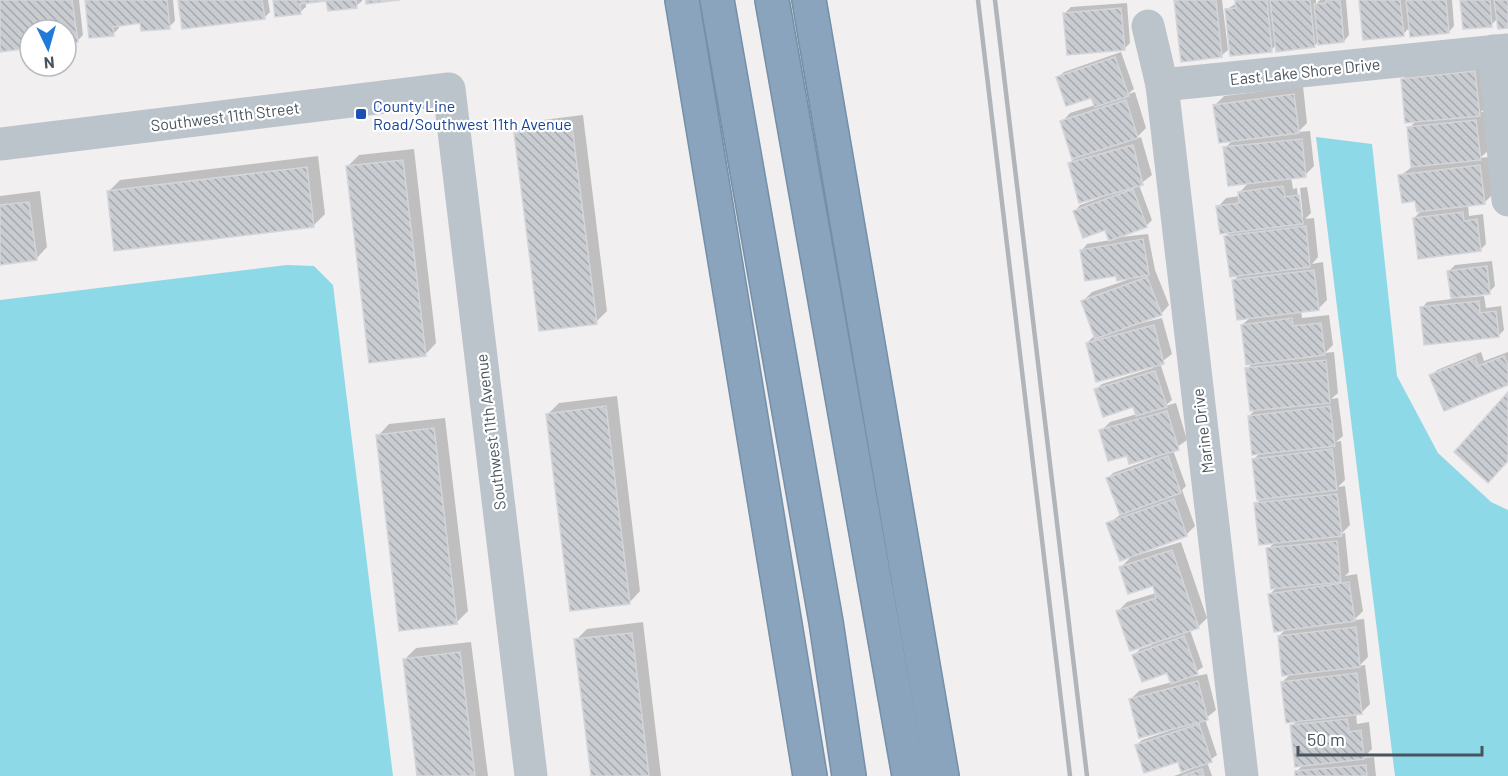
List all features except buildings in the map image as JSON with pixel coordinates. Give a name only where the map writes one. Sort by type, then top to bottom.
[{"type":"highway","points":[[682,0],[810,776]]},
{"type":"highway","points":[[717,0],[826,622],[849,776]]},
{"type":"highway","points":[[772,0],[909,776]]},
{"type":"highway","points":[[809,0],[942,776]]},
{"type":"street","points":[[1148,26],[1162,85]]},
{"type":"street","points":[[1501,51],[1508,200]]},
{"type":"street","name":"East Lake Shore Drive","points":[[1162,85],[1501,51]]},
{"type":"street","name":"Marine Drive","points":[[1162,85],[1242,776]]},
{"type":"street","name":"Southwest 11th Street","points":[[0,144],[449,89]]},
{"type":"street","name":"Southwest 11th Avenue","points":[[449,89],[531,776]]},
{"type":"water","points":[[1316,137],[1372,144],[1397,376],[1438,453],[1491,502],[1508,510],[1508,776],[1395,776]]},
{"type":"water","points":[[287,265],[314,266],[333,285],[393,776],[0,776],[0,300]]},
{"type":"railway","points":[[978,0],[1070,776]]},
{"type":"railway","points":[[995,0],[1087,776]]},
{"type":"place","name":"County Line Road/Southwest 11th Avenue","points":[[361,114]]}]
